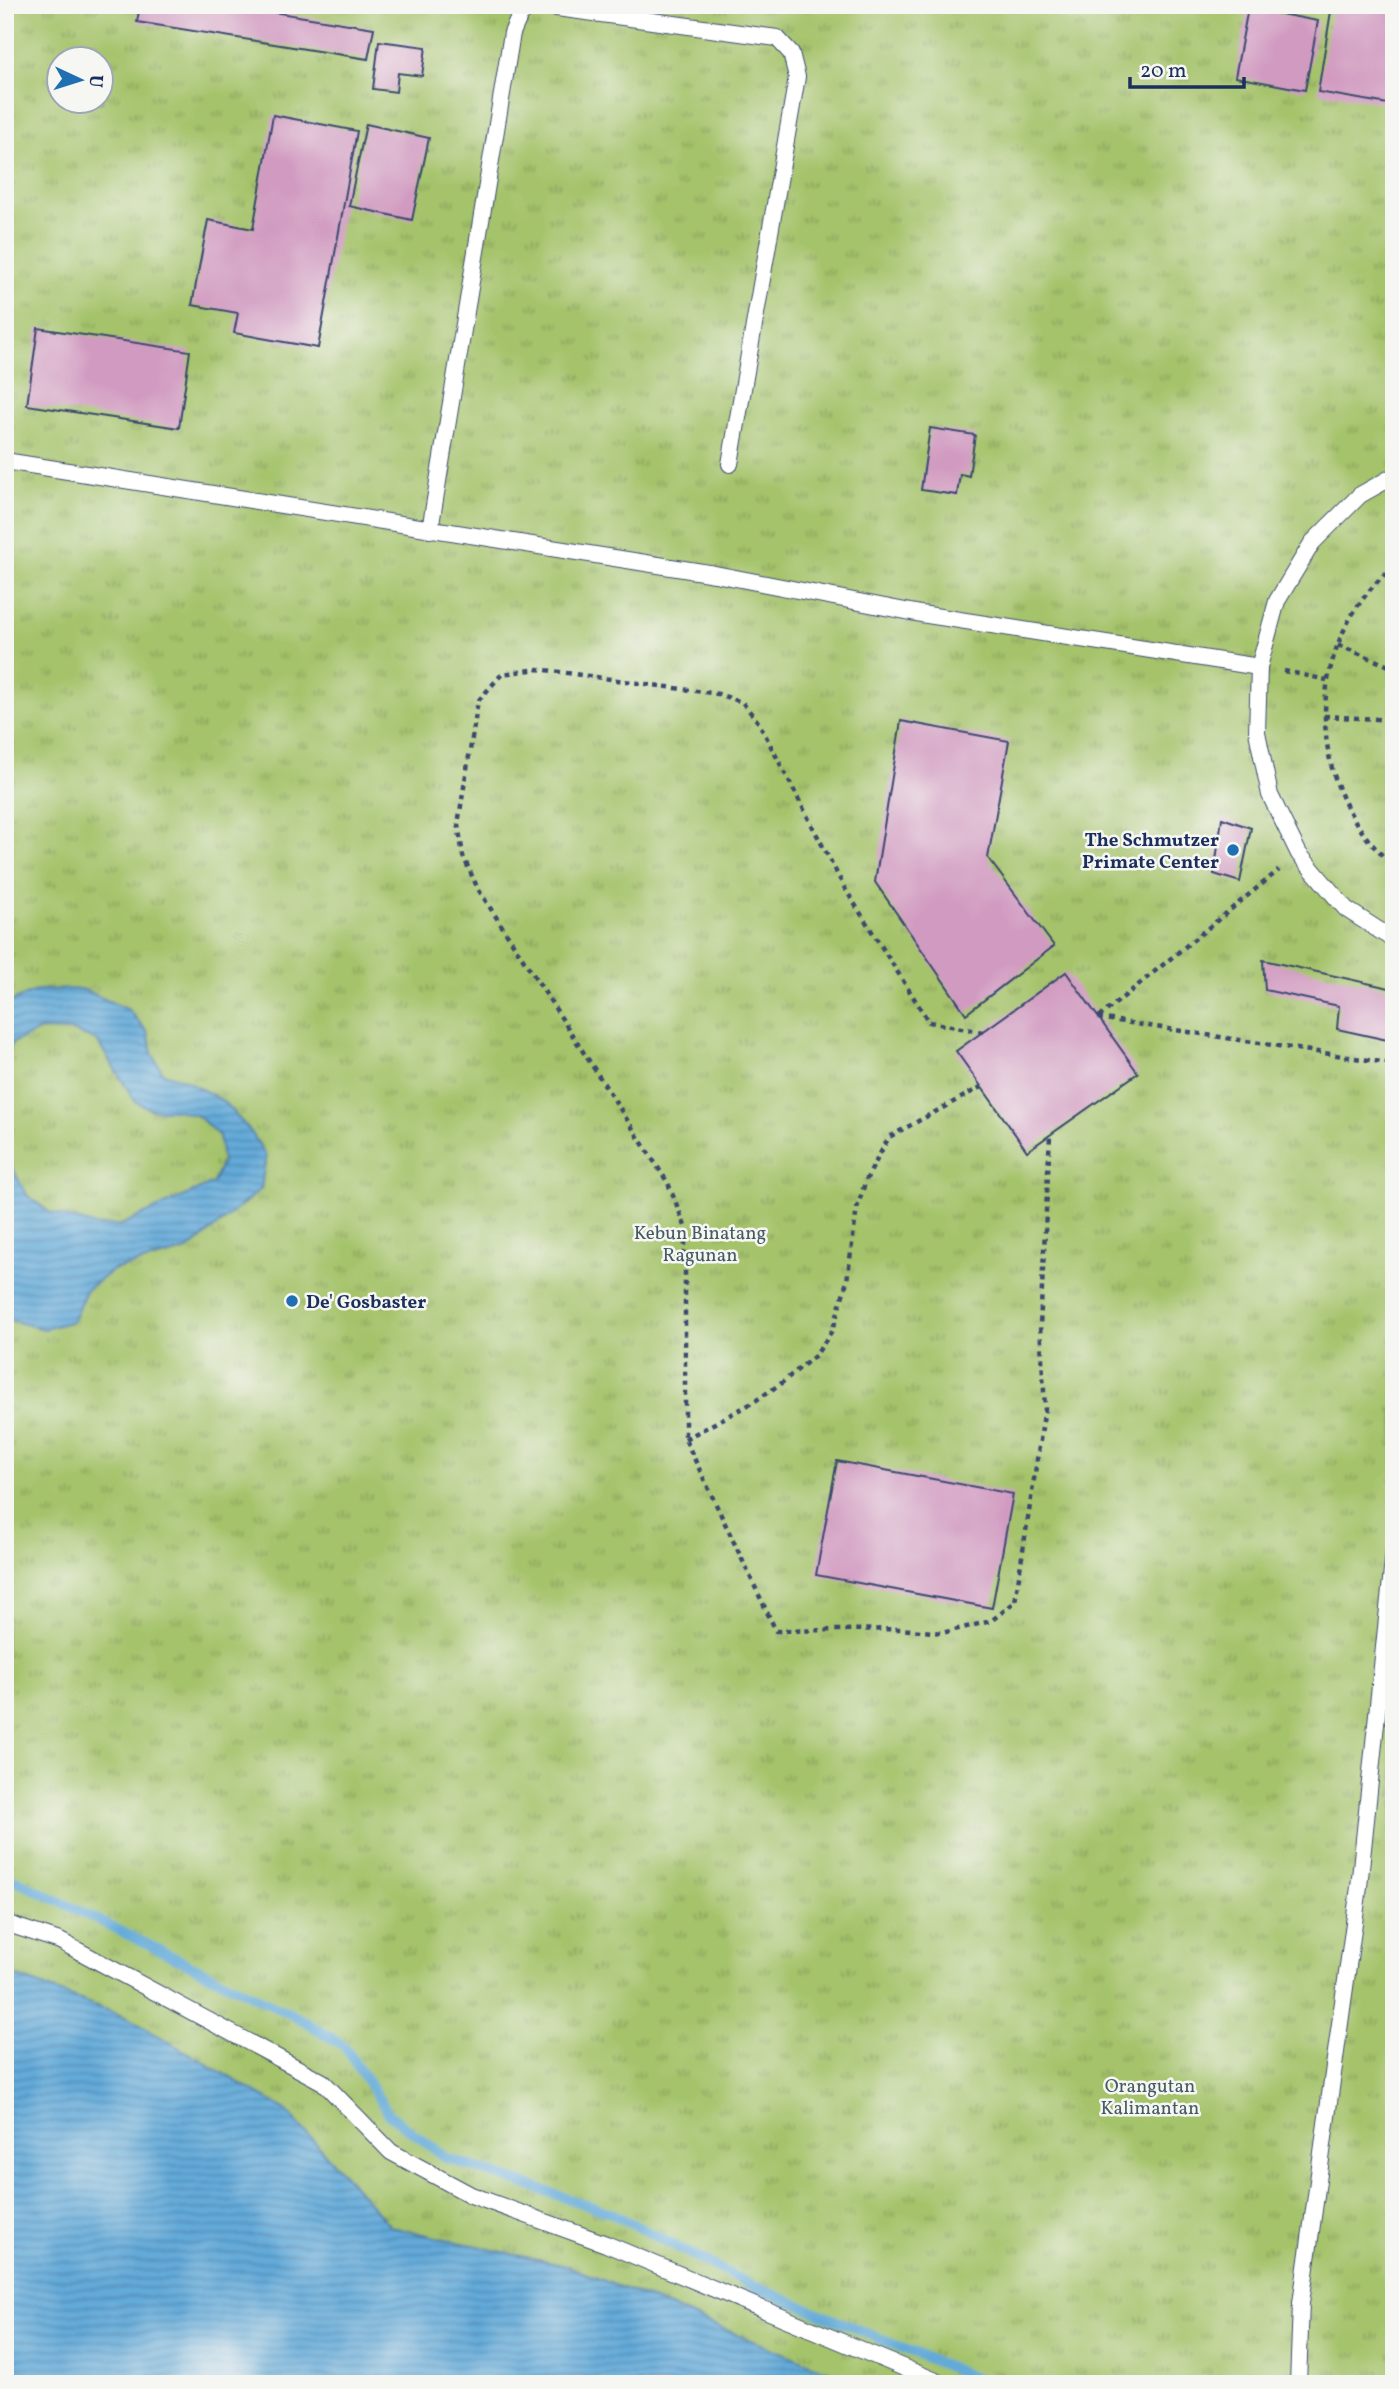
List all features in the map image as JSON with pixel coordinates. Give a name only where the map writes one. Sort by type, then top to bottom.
[{"type":"lane","points":[[429,530],[512,33],[520,15],[535,5],[777,38],[791,53],[797,77],[730,464]]},
{"type":"lane","points":[[5,461],[715,574],[921,614],[1259,667]]},
{"type":"lane","points":[[1394,476],[1360,495],[1312,543],[1277,601],[1259,667],[1257,732],[1270,795],[1299,855],[1346,909],[1394,940]]},
{"type":"lane","points":[[1298,2384],[1301,2303],[1359,1887],[1394,1551]]},
{"type":"lane","points":[[5,1923],[60,1941],[323,2082],[391,2151],[471,2195],[606,2244],[943,2384]]},
{"type":"path","points":[[1394,566],[1364,597],[1345,628],[1327,680],[1324,716],[1329,761],[1345,804],[1364,835],[1394,866]]},
{"type":"path","points":[[1338,645],[1394,668]]},
{"type":"path","points":[[1259,667],[1327,680]]},
{"type":"path","points":[[983,1032],[929,1022],[844,887],[759,723],[742,702],[718,694],[538,669],[502,674],[478,701],[458,824],[463,856],[478,889],[668,1183],[685,1226],[685,1439],[776,1631],[901,1629],[942,1633],[991,1621],[1015,1602],[1045,1408],[1040,1326],[1050,1135]]},
{"type":"path","points":[[1324,716],[1394,720]]},
{"type":"path","points":[[1299,855],[1098,1018],[1394,1064]]},
{"type":"path","points":[[685,1439],[752,1403],[816,1355],[833,1329],[847,1281],[857,1208],[866,1180],[889,1137],[981,1087]]},
{"type":"green space","name":"Kebun Binatang Ragunan","points":[[5,5],[1394,5],[1394,2384],[5,2384]]},
{"type":"water","points":[[82,989],[129,1010],[148,1033],[152,1053],[163,1073],[183,1079],[223,1101],[252,1133],[266,1156],[261,1189],[188,1250],[113,1270],[86,1290],[73,1321],[44,1329],[5,1319],[5,1155],[27,1195],[49,1212],[96,1226],[121,1225],[213,1183],[222,1162],[219,1136],[198,1116],[177,1110],[152,1110],[135,1101],[97,1041],[72,1031],[41,1030],[12,1043],[7,1062],[9,1080],[5,1083],[5,1004],[38,990]]},
{"type":"water","points":[[5,1972],[128,2018],[286,2110],[391,2227],[570,2267],[860,2384],[5,2384]]},
{"type":"building","points":[[140,5],[229,5],[374,28],[368,59],[137,22]]},
{"type":"building","points":[[1332,5],[1394,5],[1394,105],[1318,92]]},
{"type":"building","points":[[1248,8],[1318,21],[1305,90],[1235,77]]},
{"type":"building","points":[[379,41],[426,47],[422,76],[398,73],[396,92],[373,89]]},
{"type":"building","points":[[273,115],[357,131],[318,348],[234,333],[238,313],[192,305],[208,220],[253,229]]},
{"type":"building","points":[[366,124],[429,138],[412,220],[349,206]]},
{"type":"building","points":[[38,328],[190,351],[179,428],[27,405]]},
{"type":"building","points":[[930,428],[975,435],[969,476],[960,474],[957,495],[921,490]]},
{"type":"building","points":[[901,721],[1009,741],[988,858],[1054,946],[966,1014],[875,882]]},
{"type":"building","points":[[1222,818],[1251,828],[1240,882],[1214,874]]},
{"type":"building","points":[[1263,960],[1394,989],[1392,1041],[1337,1029],[1339,1006],[1265,990]]},
{"type":"building","points":[[1066,972],[1138,1073],[1027,1151],[956,1051]]},
{"type":"building","points":[[837,1461],[1013,1494],[992,1608],[816,1575]]},
{"type":"waterway","points":[[5,1875],[301,2019],[344,2046],[389,2114],[446,2158],[611,2213],[749,2284],[989,2384]]},
{"type":"place","name":"The Schmutzer Primate Center","points":[[1233,850]]},
{"type":"place","name":"De' Gosbaster","points":[[292,1301]]},
{"type":"park label","name":"Orangutan Kalimantan","points":[[1150,2096]]}]
